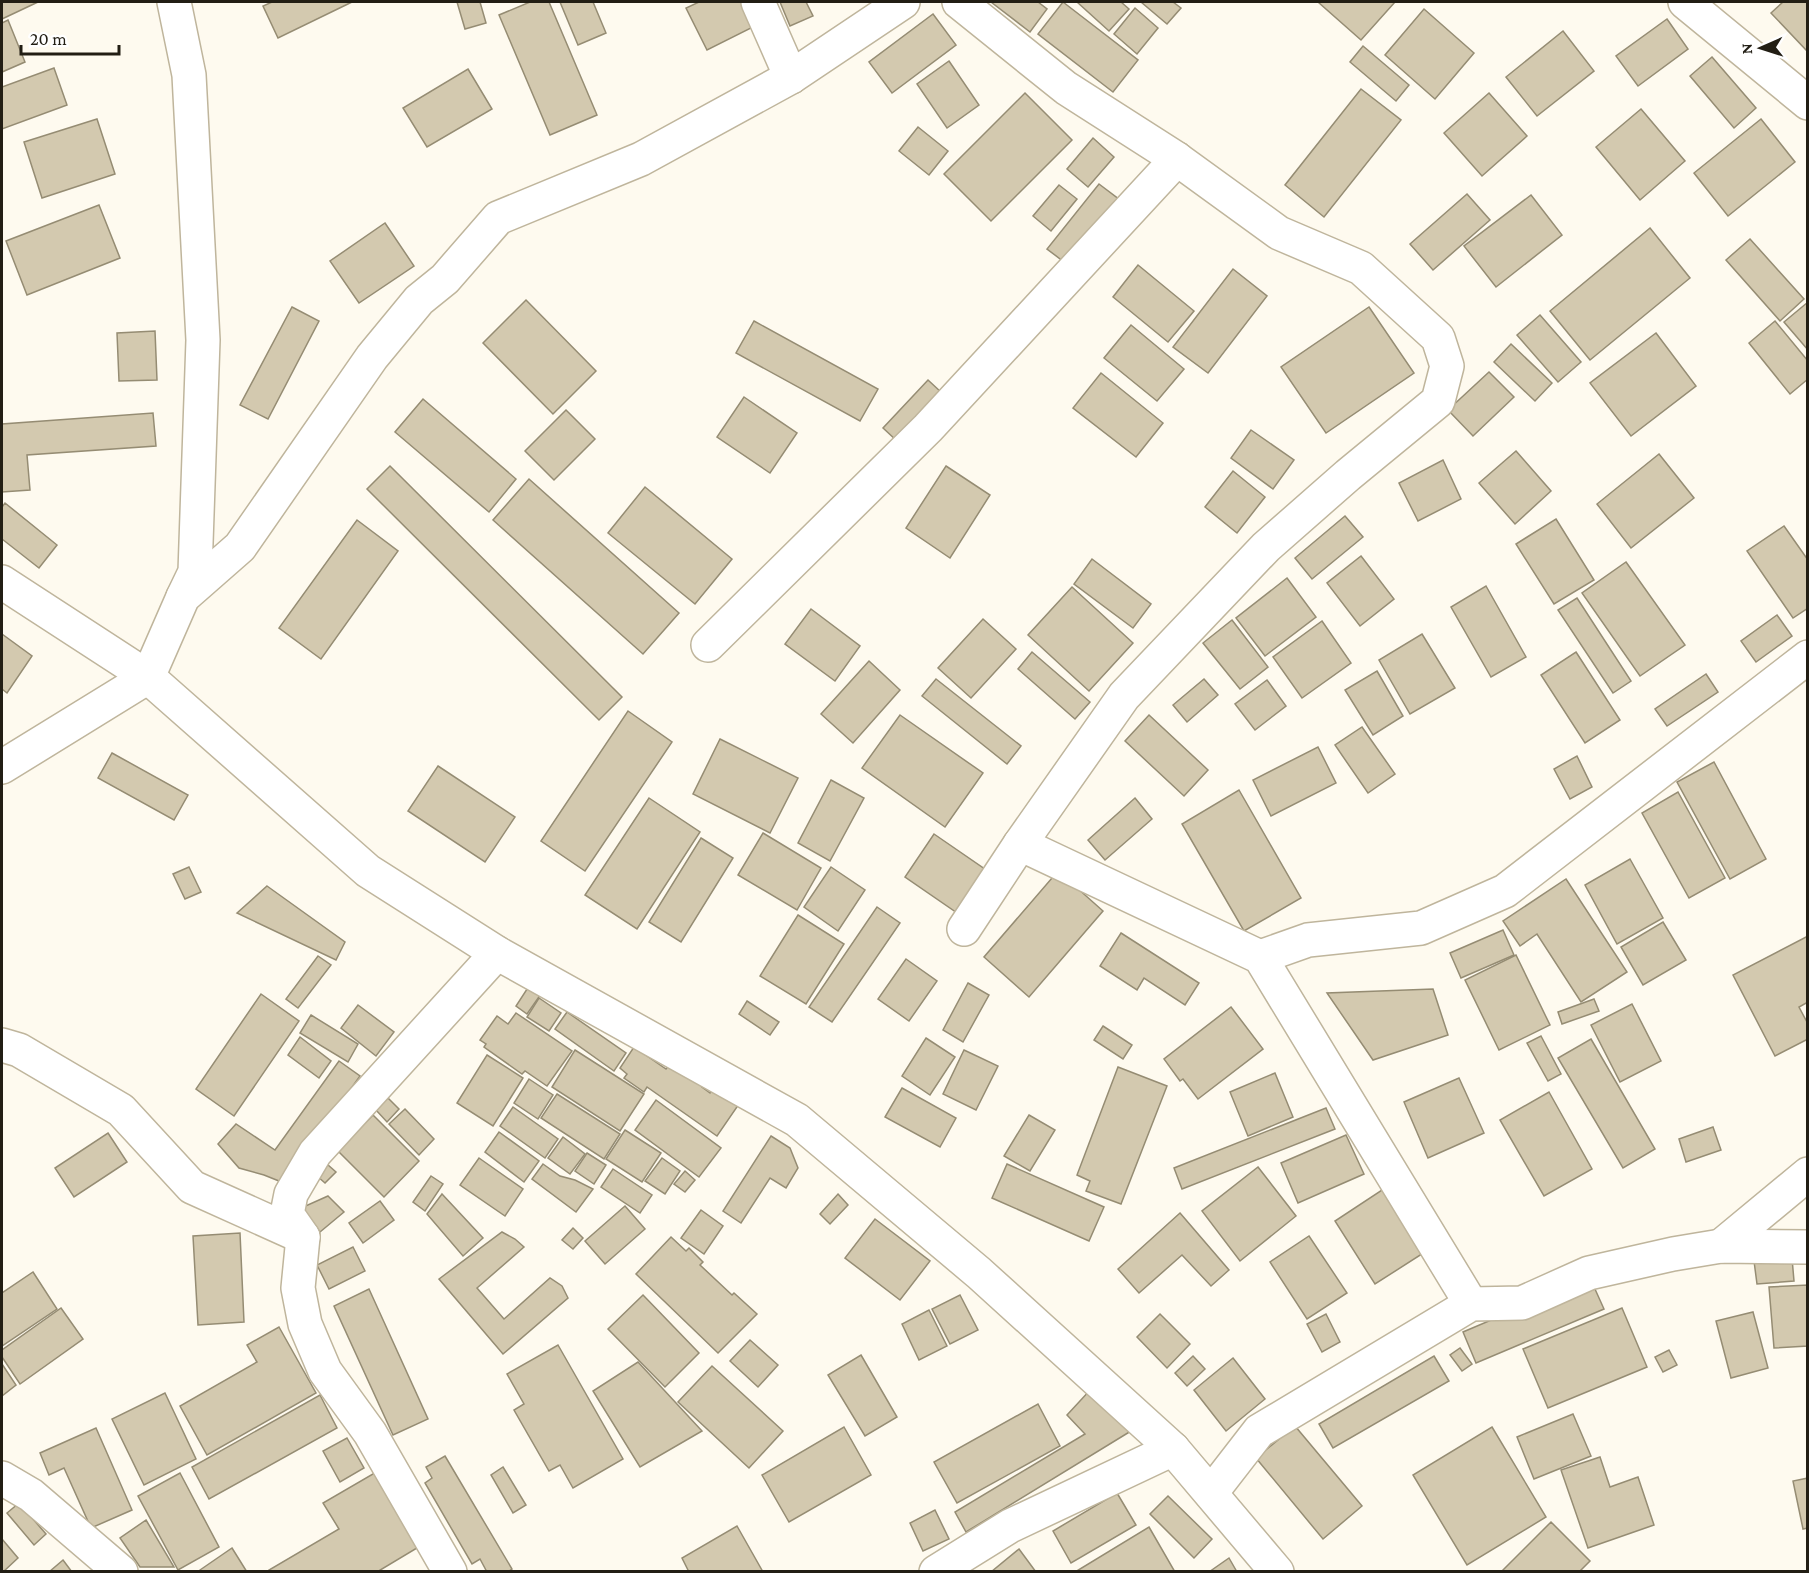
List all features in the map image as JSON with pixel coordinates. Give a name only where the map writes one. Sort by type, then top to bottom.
[{"type":"street","points":[[2,767],[148,677],[195,572],[203,340],[189,75],[174,2]]},
{"type":"street","points":[[758,2],[791,77]]},
{"type":"street","points":[[183,597],[240,547],[372,357],[419,300],[446,279],[498,218],[641,159],[791,77],[903,2]]},
{"type":"street","points":[[959,2],[1066,88],[1177,159],[1279,233],[1360,268],[1438,338],[1447,366],[1438,401],[1347,475],[1266,548],[1124,696],[1020,844],[964,929]]},
{"type":"street","points":[[1685,2],[1808,103]]},
{"type":"street","points":[[708,645],[928,428],[1177,159]]},
{"type":"street","points":[[2,582],[148,677],[368,871],[497,953],[797,1120],[979,1273],[1173,1449],[1277,1572]]},
{"type":"street","points":[[1260,957],[1308,940],[1420,928],[1505,891],[1808,657]]},
{"type":"street","points":[[1020,844],[1260,957],[1471,1304]]},
{"type":"street","points":[[450,1572],[370,1433],[325,1371],[305,1324],[298,1288],[303,1237],[287,1214],[291,1194],[315,1153],[497,953]]},
{"type":"street","points":[[2,1045],[19,1050],[121,1110],[192,1187],[303,1237]]},
{"type":"street","points":[[1721,1246],[1808,1174]]},
{"type":"street","points":[[1211,1493],[1259,1431],[1471,1304],[1522,1303],[1589,1273],[1673,1254],[1721,1246],[1808,1247]]},
{"type":"street","points":[[936,1572],[1010,1526],[1173,1449]]},
{"type":"street","points":[[2,1478],[31,1494],[121,1572]]},
{"type":"building","points":[[2,2],[38,2],[2,19]]},
{"type":"building","points":[[272,2],[352,2],[278,38],[263,6]]},
{"type":"building","points":[[457,2],[480,2],[486,23],[465,29]]},
{"type":"building","points":[[530,2],[549,2],[597,115],[550,135],[499,15]]},
{"type":"building","points":[[560,2],[593,2],[606,33],[578,45]]},
{"type":"building","points":[[699,2],[745,2],[757,25],[707,50],[686,8]]},
{"type":"building","points":[[780,2],[806,2],[813,16],[790,26]]},
{"type":"building","points":[[991,2],[1038,2],[1047,9],[1030,32]]},
{"type":"building","points":[[1063,2],[1138,60],[1113,92],[1038,34]]},
{"type":"building","points":[[1077,2],[1121,2],[1129,9],[1109,31]]},
{"type":"building","points":[[1141,2],[1173,2],[1181,8],[1167,24]]},
{"type":"building","points":[[1318,2],[1395,2],[1361,40]]},
{"type":"building","points":[[1783,2],[1808,2],[1808,52],[1771,13]]},
{"type":"building","points":[[1135,8],[1158,28],[1137,54],[1114,34]]},
{"type":"building","points":[[1424,9],[1474,53],[1435,99],[1385,55]]},
{"type":"building","points":[[933,14],[956,45],[892,93],[869,62]]},
{"type":"building","points":[[1667,19],[1688,49],[1638,86],[1616,56]]},
{"type":"building","points":[[8,20],[25,62],[2,72],[2,23]]},
{"type":"building","points":[[1563,31],[1594,71],[1537,116],[1506,77]]},
{"type":"building","points":[[1363,46],[1409,85],[1396,101],[1350,62]]},
{"type":"building","points":[[1712,57],[1756,108],[1734,128],[1690,76]]},
{"type":"building","points":[[949,61],[979,105],[947,128],[917,84]]},
{"type":"building","points":[[54,68],[67,105],[2,129],[2,87]]},
{"type":"building","points":[[468,69],[492,109],[427,147],[403,108]]},
{"type":"building","points":[[1361,89],[1401,120],[1324,217],[1285,185]]},
{"type":"building","points":[[1025,93],[1072,140],[991,221],[944,174]]},
{"type":"building","points":[[1489,93],[1527,136],[1482,176],[1444,133]]},
{"type":"building","points":[[1641,109],[1685,161],[1640,200],[1596,147]]},
{"type":"building","points":[[97,119],[115,174],[42,198],[24,142]]},
{"type":"building","points":[[1761,119],[1795,162],[1728,216],[1694,173]]},
{"type":"building","points":[[918,127],[948,151],[929,175],[899,151]]},
{"type":"building","points":[[1093,138],[1114,157],[1088,187],[1067,169]]},
{"type":"building","points":[[1099,184],[1120,200],[1068,265],[1047,249]]},
{"type":"building","points":[[1059,185],[1077,199],[1051,231],[1033,216]]},
{"type":"building","points":[[1467,194],[1490,220],[1433,270],[1410,244]]},
{"type":"building","points":[[1531,195],[1562,235],[1496,287],[1464,246]]},
{"type":"building","points":[[99,205],[120,258],[27,295],[6,241]]},
{"type":"building","points":[[385,223],[414,266],[359,303],[330,261]]},
{"type":"building","points":[[1650,228],[1690,278],[1590,360],[1550,311]]},
{"type":"building","points":[[1750,239],[1804,299],[1780,321],[1726,260]]},
{"type":"building","points":[[1138,265],[1194,311],[1168,342],[1113,297]]},
{"type":"building","points":[[1233,269],[1267,296],[1208,373],[1173,347]]},
{"type":"building","points":[[526,300],[596,371],[553,414],[483,343]]},
{"type":"building","points":[[1808,302],[1808,350],[1784,322]]},
{"type":"building","points":[[292,307],[319,321],[268,419],[240,405]]},
{"type":"building","points":[[1369,307],[1414,373],[1326,433],[1281,367]]},
{"type":"building","points":[[1540,315],[1581,362],[1558,382],[1517,335]]},
{"type":"building","points":[[754,321],[878,389],[860,421],[736,353]]},
{"type":"building","points":[[1775,321],[1808,361],[1808,379],[1790,394],[1749,343]]},
{"type":"building","points":[[1131,325],[1184,369],[1157,401],[1104,358]]},
{"type":"building","points":[[155,331],[157,380],[119,381],[117,333]]},
{"type":"building","points":[[1656,333],[1696,386],[1631,436],[1590,383]]},
{"type":"building","points":[[1511,344],[1552,383],[1535,401],[1494,362]]},
{"type":"building","points":[[1489,372],[1514,397],[1473,436],[1448,410]]},
{"type":"building","points":[[1101,373],[1163,423],[1136,457],[1073,408]]},
{"type":"building","points":[[928,380],[942,393],[897,441],[883,428]]},
{"type":"building","points":[[744,397],[797,433],[770,473],[717,437]]},
{"type":"building","points":[[423,399],[516,479],[489,512],[395,432]]},
{"type":"building","points":[[566,410],[595,439],[554,480],[525,451]]},
{"type":"building","points":[[153,413],[156,446],[27,455],[30,490],[2,492],[2,424]]},
{"type":"building","points":[[1251,430],[1294,460],[1273,489],[1231,458]]},
{"type":"building","points":[[1516,451],[1551,491],[1515,524],[1479,483]]},
{"type":"building","points":[[1659,454],[1694,498],[1631,548],[1597,504]]},
{"type":"building","points":[[1443,460],[1461,499],[1418,521],[1399,483]]},
{"type":"building","points":[[390,466],[622,697],[599,720],[367,489]]},
{"type":"building","points":[[946,466],[990,495],[950,558],[906,528]]},
{"type":"building","points":[[1233,471],[1265,497],[1237,533],[1205,507]]},
{"type":"building","points":[[529,479],[679,613],[643,654],[493,520]]},
{"type":"building","points":[[645,487],[732,559],[695,604],[608,533]]},
{"type":"building","points":[[5,503],[57,545],[39,568],[2,539],[2,507]]},
{"type":"building","points":[[1345,516],[1363,537],[1312,579],[1295,558]]},
{"type":"building","points":[[1556,519],[1594,580],[1554,604],[1516,544]]},
{"type":"building","points":[[357,520],[398,551],[321,659],[279,628]]},
{"type":"building","points":[[1784,526],[1808,560],[1808,608],[1793,618],[1747,551]]},
{"type":"building","points":[[1361,556],[1394,599],[1360,626],[1327,583]]},
{"type":"building","points":[[1092,559],[1151,604],[1133,628],[1074,584]]},
{"type":"building","points":[[1626,562],[1685,645],[1640,676],[1582,593]]},
{"type":"building","points":[[1287,578],[1316,617],[1265,656],[1236,618]]},
{"type":"building","points":[[1486,586],[1526,657],[1491,677],[1451,607]]},
{"type":"building","points":[[1072,587],[1133,643],[1089,691],[1028,635]]},
{"type":"building","points":[[1577,598],[1631,681],[1613,693],[1558,610]]},
{"type":"building","points":[[811,609],[860,646],[835,681],[785,644]]},
{"type":"building","points":[[1777,615],[1792,636],[1756,662],[1741,641]]},
{"type":"building","points":[[983,619],[1016,649],[971,698],[938,668]]},
{"type":"building","points":[[1232,620],[1268,667],[1240,689],[1203,643]]},
{"type":"building","points":[[1322,621],[1351,663],[1302,698],[1273,657]]},
{"type":"building","points":[[2,634],[32,656],[7,693],[2,689]]},
{"type":"building","points":[[1422,634],[1455,688],[1410,714],[1379,660]]},
{"type":"building","points":[[1032,652],[1090,702],[1075,719],[1018,669]]},
{"type":"building","points":[[1576,652],[1620,720],[1585,743],[1541,675]]},
{"type":"building","points":[[869,661],[900,690],[853,743],[821,714]]},
{"type":"building","points":[[1377,671],[1403,716],[1373,735],[1345,690]]},
{"type":"building","points":[[1706,674],[1718,692],[1667,726],[1655,709]]},
{"type":"building","points":[[936,679],[1021,746],[1007,764],[922,696]]},
{"type":"building","points":[[1204,679],[1218,695],[1187,722],[1173,705]]},
{"type":"building","points":[[1267,680],[1286,706],[1255,730],[1235,704]]},
{"type":"building","points":[[628,711],[672,742],[585,871],[541,841]]},
{"type":"building","points":[[900,715],[983,773],[945,827],[862,768]]},
{"type":"building","points":[[1149,715],[1208,770],[1184,796],[1125,741]]},
{"type":"building","points":[[1362,727],[1395,774],[1368,793],[1335,745]]},
{"type":"building","points":[[720,739],[798,778],[770,833],[693,794]]},
{"type":"building","points":[[1318,747],[1336,783],[1271,816],[1253,780]]},
{"type":"building","points":[[112,753],[188,795],[174,820],[98,778]]},
{"type":"building","points":[[1577,756],[1592,787],[1570,799],[1554,769]]},
{"type":"building","points":[[1714,762],[1766,859],[1730,879],[1677,782]]},
{"type":"building","points":[[438,766],[515,817],[485,862],[408,811]]},
{"type":"building","points":[[831,780],[864,798],[830,861],[798,843]]},
{"type":"building","points":[[1239,790],[1301,898],[1244,931],[1182,824]]},
{"type":"building","points":[[1678,792],[1725,878],[1689,898],[1642,813]]},
{"type":"building","points":[[649,798],[700,832],[637,929],[585,895]]},
{"type":"building","points":[[1135,798],[1152,819],[1105,860],[1088,840]]},
{"type":"building","points":[[763,833],[821,868],[797,910],[738,875]]},
{"type":"building","points":[[934,834],[992,874],[963,917],[905,877]]},
{"type":"building","points":[[701,838],[733,858],[681,942],[649,922]]},
{"type":"building","points":[[1630,859],[1663,918],[1617,944],[1585,885]]},
{"type":"building","points":[[189,867],[201,892],[185,899],[173,874]]},
{"type":"building","points":[[831,867],[865,890],[838,931],[804,907]]},
{"type":"building","points":[[1058,871],[1103,911],[1029,997],[984,957]]},
{"type":"building","points":[[1566,879],[1627,972],[1581,1002],[1537,934],[1520,946],[1503,921]]},
{"type":"building","points":[[267,886],[345,942],[336,960],[237,913]]},
{"type":"building","points":[[877,907],[900,923],[832,1022],[809,1007]]},
{"type":"building","points":[[798,915],[844,944],[806,1004],[760,976]]},
{"type":"building","points":[[1663,922],[1686,960],[1643,985],[1621,947]]},
{"type":"building","points":[[1503,930],[1514,955],[1461,978],[1450,953]]},
{"type":"building","points":[[1121,933],[1199,983],[1185,1005],[1144,978],[1137,990],[1100,966]]},
{"type":"building","points":[[1808,936],[1808,1002],[1799,1007],[1808,1024],[1808,1039],[1775,1056],[1733,975]]},
{"type":"building","points":[[1516,955],[1550,1025],[1499,1050],[1465,980]]},
{"type":"building","points":[[318,956],[331,965],[298,1008],[286,999]]},
{"type":"building","points":[[906,959],[937,981],[909,1021],[878,999]]},
{"type":"building","points":[[968,983],[989,995],[963,1042],[943,1030]]},
{"type":"building","points":[[529,986],[541,994],[527,1014],[516,1006]]},
{"type":"building","points":[[1433,989],[1448,1035],[1373,1060],[1327,993]]},
{"type":"building","points":[[261,994],[299,1021],[234,1116],[196,1089]]},
{"type":"building","points":[[539,998],[561,1013],[549,1031],[527,1017]]},
{"type":"building","points":[[1594,999],[1599,1011],[1562,1024],[1558,1012]]},
{"type":"building","points":[[747,1001],[779,1022],[770,1035],[739,1014]]},
{"type":"building","points":[[1632,1004],[1661,1061],[1620,1082],[1591,1025]]},
{"type":"building","points":[[358,1005],[394,1032],[376,1056],[341,1028]]},
{"type":"building","points":[[1231,1007],[1263,1049],[1198,1099],[1183,1079],[1180,1081],[1164,1059]]},
{"type":"building","points":[[567,1012],[626,1053],[614,1071],[555,1029]]},
{"type":"building","points":[[516,1013],[572,1051],[547,1086],[525,1071],[522,1074],[484,1047],[486,1044],[480,1040],[497,1016],[508,1024]]},
{"type":"building","points":[[311,1015],[358,1044],[348,1062],[300,1033]]},
{"type":"building","points":[[1103,1026],[1132,1045],[1123,1059],[1094,1040]]},
{"type":"building","points":[[1541,1036],[1561,1074],[1548,1081],[1527,1043]]},
{"type":"building","points":[[300,1037],[331,1061],[319,1078],[288,1055]]},
{"type":"building","points":[[926,1038],[955,1057],[930,1095],[902,1076]]},
{"type":"building","points":[[1591,1039],[1655,1149],[1623,1168],[1558,1058]]},
{"type":"building","points":[[634,1047],[666,1069],[674,1058],[706,1081],[702,1087],[710,1093],[714,1087],[739,1104],[717,1136],[647,1087],[644,1092],[624,1078],[627,1074],[620,1068]]},
{"type":"building","points":[[575,1050],[644,1094],[620,1131],[552,1087]]},
{"type":"building","points":[[964,1050],[998,1066],[976,1110],[943,1094]]},
{"type":"building","points":[[487,1055],[523,1078],[493,1126],[457,1103]]},
{"type":"building","points":[[339,1061],[360,1076],[284,1183],[239,1168],[218,1144],[236,1124],[275,1150]]},
{"type":"building","points":[[1118,1067],[1167,1086],[1121,1204],[1086,1191],[1090,1181],[1077,1175]]},
{"type":"building","points":[[1275,1073],[1293,1117],[1248,1136],[1230,1092]]},
{"type":"building","points":[[1459,1078],[1484,1133],[1428,1158],[1404,1102]]},
{"type":"building","points":[[529,1079],[553,1095],[538,1119],[514,1103]]},
{"type":"building","points":[[902,1088],[956,1118],[940,1147],[885,1117]]},
{"type":"building","points":[[1549,1092],[1592,1169],[1544,1196],[1500,1120]]},
{"type":"building","points":[[557,1094],[620,1134],[604,1159],[541,1118]]},
{"type":"building","points":[[388,1098],[399,1109],[387,1122],[376,1110]]},
{"type":"building","points":[[656,1100],[721,1148],[699,1177],[635,1130]]},
{"type":"building","points":[[513,1107],[558,1139],[545,1158],[500,1126]]},
{"type":"building","points":[[1326,1108],[1335,1129],[1182,1189],[1174,1168]]},
{"type":"building","points":[[405,1109],[434,1139],[419,1155],[389,1124]]},
{"type":"building","points":[[373,1115],[419,1161],[384,1197],[338,1151]]},
{"type":"building","points":[[1029,1115],[1055,1130],[1030,1171],[1004,1156]]},
{"type":"building","points":[[1713,1127],[1721,1150],[1686,1162],[1679,1139]]},
{"type":"building","points":[[625,1130],[661,1153],[642,1182],[606,1159]]},
{"type":"building","points":[[499,1132],[539,1161],[524,1182],[485,1152]]},
{"type":"building","points":[[108,1133],[127,1162],[74,1197],[55,1168]]},
{"type":"building","points":[[1346,1135],[1364,1174],[1298,1203],[1281,1163]]},
{"type":"building","points":[[771,1136],[790,1148],[798,1168],[786,1188],[770,1178],[741,1223],[723,1211]]},
{"type":"building","points":[[563,1137],[585,1154],[570,1174],[548,1158]]},
{"type":"building","points":[[587,1153],[606,1165],[594,1184],[575,1171]]},
{"type":"building","points":[[319,1157],[336,1172],[325,1183],[308,1168]]},
{"type":"building","points":[[479,1158],[523,1189],[505,1216],[460,1185]]},
{"type":"building","points":[[662,1158],[680,1171],[665,1194],[645,1181]]},
{"type":"building","points":[[543,1164],[560,1176],[593,1189],[576,1212],[532,1179]]},
{"type":"building","points":[[1007,1164],[1104,1207],[1089,1241],[992,1198]]},
{"type":"building","points":[[1258,1167],[1296,1216],[1240,1261],[1202,1211]]},
{"type":"building","points":[[613,1169],[652,1195],[640,1213],[601,1187]]},
{"type":"building","points":[[685,1171],[695,1180],[685,1192],[674,1184]]},
{"type":"building","points":[[431,1176],[443,1184],[425,1211],[413,1202]]},
{"type":"building","points":[[1385,1188],[1425,1252],[1375,1284],[1335,1221]]},
{"type":"building","points":[[442,1194],[483,1238],[463,1256],[427,1214]]},
{"type":"building","points":[[838,1194],[848,1205],[830,1224],[820,1214]]},
{"type":"building","points":[[328,1196],[344,1212],[320,1232],[301,1208]]},
{"type":"building","points":[[380,1201],[394,1220],[363,1243],[349,1223]]},
{"type":"building","points":[[625,1206],[645,1229],[605,1264],[585,1241]]},
{"type":"building","points":[[701,1210],[723,1226],[704,1254],[681,1238]]},
{"type":"building","points":[[1180,1213],[1229,1270],[1211,1286],[1182,1255],[1139,1293],[1118,1269]]},
{"type":"building","points":[[875,1219],[930,1261],[900,1300],[845,1258]]},
{"type":"building","points":[[573,1228],[583,1238],[573,1249],[562,1240]]},
{"type":"building","points":[[502,1232],[524,1247],[477,1288],[504,1319],[550,1278],[562,1286],[568,1298],[503,1354],[439,1279]]},
{"type":"building","points":[[240,1233],[244,1322],[198,1325],[193,1236]]},
{"type":"building","points":[[1309,1236],[1347,1293],[1307,1319],[1270,1262]]},
{"type":"building","points":[[671,1237],[686,1251],[689,1248],[703,1262],[700,1265],[732,1295],[734,1293],[757,1314],[718,1353],[636,1274]]},
{"type":"building","points":[[353,1247],[365,1271],[329,1289],[317,1265]]},
{"type":"building","points":[[1792,1258],[1794,1281],[1757,1284],[1754,1261]]},
{"type":"building","points":[[33,1272],[57,1309],[2,1346],[2,1293]]},
{"type":"building","points":[[1590,1278],[1604,1309],[1476,1363],[1463,1332]]},
{"type":"building","points":[[1808,1285],[1808,1346],[1774,1348],[1769,1287]]},
{"type":"building","points":[[369,1289],[428,1419],[393,1435],[334,1306]]},
{"type":"building","points":[[643,1295],[699,1353],[665,1387],[608,1329]]},
{"type":"building","points":[[960,1295],[978,1330],[950,1344],[932,1309]]},
{"type":"building","points":[[61,1308],[83,1339],[20,1384],[2,1357],[2,1350]]},
{"type":"building","points":[[1622,1308],[1647,1367],[1548,1408],[1523,1349]]},
{"type":"building","points":[[929,1310],[947,1346],[919,1360],[902,1324]]},
{"type":"building","points":[[1753,1312],[1768,1368],[1731,1378],[1716,1321]]},
{"type":"building","points":[[1160,1314],[1190,1344],[1167,1368],[1137,1337]]},
{"type":"building","points":[[1326,1314],[1340,1342],[1322,1352],[1307,1324]]},
{"type":"building","points":[[279,1327],[316,1393],[207,1455],[180,1406],[257,1362],[247,1345]]},
{"type":"building","points":[[750,1340],[778,1365],[758,1387],[730,1361]]},
{"type":"building","points":[[558,1345],[623,1459],[573,1488],[560,1465],[549,1471],[514,1410],[524,1404],[507,1374]]},
{"type":"building","points":[[1460,1348],[1472,1364],[1462,1371],[1450,1355]]},
{"type":"building","points":[[1669,1350],[1677,1365],[1663,1372],[1655,1357]]},
{"type":"building","points":[[861,1355],[897,1417],[865,1436],[828,1375]]},
{"type":"building","points":[[1193,1356],[1205,1369],[1187,1386],[1175,1373]]},
{"type":"building","points":[[1434,1356],[1449,1381],[1333,1448],[1319,1424]]},
{"type":"building","points":[[1233,1358],[1265,1399],[1226,1431],[1194,1390]]},
{"type":"building","points":[[638,1362],[702,1431],[640,1467],[593,1391]]},
{"type":"building","points":[[2,1364],[16,1385],[2,1396]]},
{"type":"building","points":[[712,1366],[783,1431],[749,1468],[678,1402]]},
{"type":"building","points":[[1091,1389],[1131,1431],[966,1532],[955,1512],[1085,1434],[1067,1415]]},
{"type":"building","points":[[165,1393],[196,1459],[144,1485],[112,1419]]},
{"type":"building","points":[[320,1395],[337,1428],[209,1499],[192,1467]]},
{"type":"building","points":[[1038,1404],[1060,1446],[957,1503],[934,1462]]},
{"type":"building","points":[[1573,1414],[1591,1456],[1534,1479],[1517,1437]]},
{"type":"building","points":[[1295,1426],[1362,1506],[1323,1539],[1256,1458]]},
{"type":"building","points":[[844,1427],[871,1475],[789,1522],[762,1475]]},
{"type":"building","points":[[1492,1427],[1546,1517],[1467,1565],[1413,1475]]},
{"type":"building","points":[[96,1428],[132,1510],[91,1528],[64,1468],[49,1475],[40,1453]]},
{"type":"building","points":[[347,1438],[364,1468],[340,1482],[323,1451]]},
{"type":"building","points":[[445,1456],[512,1569],[508,1572],[487,1572],[480,1559],[472,1564],[425,1483],[432,1478],[426,1467]]},
{"type":"building","points":[[1600,1457],[1610,1487],[1638,1477],[1654,1525],[1588,1548],[1561,1470]]},
{"type":"building","points":[[503,1467],[526,1505],[513,1513],[491,1475]]},
{"type":"building","points":[[378,1471],[422,1545],[377,1572],[270,1572],[269,1570],[339,1529],[323,1503]]},
{"type":"building","points":[[180,1473],[219,1547],[178,1570],[138,1496]]},
{"type":"building","points":[[1808,1478],[1808,1528],[1803,1529],[1793,1481]]},
{"type":"building","points":[[1117,1493],[1136,1525],[1071,1563],[1053,1531]]},
{"type":"building","points":[[1168,1496],[1212,1539],[1194,1558],[1150,1514]]},
{"type":"building","points":[[19,1503],[46,1534],[34,1545],[7,1513]]},
{"type":"building","points":[[935,1510],[949,1539],[923,1551],[910,1523]]},
{"type":"building","points":[[146,1520],[174,1567],[140,1567],[120,1538]]},
{"type":"building","points":[[1551,1522],[1590,1561],[1579,1572],[1501,1572]]},
{"type":"building","points":[[737,1526],[763,1572],[689,1572],[682,1558]]},
{"type":"building","points":[[1149,1527],[1175,1572],[1075,1572]]},
{"type":"building","points":[[2,1539],[18,1558],[3,1572],[2,1572]]},
{"type":"building","points":[[232,1548],[247,1572],[202,1572],[200,1570]]},
{"type":"building","points":[[1019,1549],[1036,1572],[991,1572]]},
{"type":"building","points":[[1229,1558],[1237,1572],[1209,1572]]},
{"type":"building","points":[[63,1560],[72,1572],[49,1572]]}]
